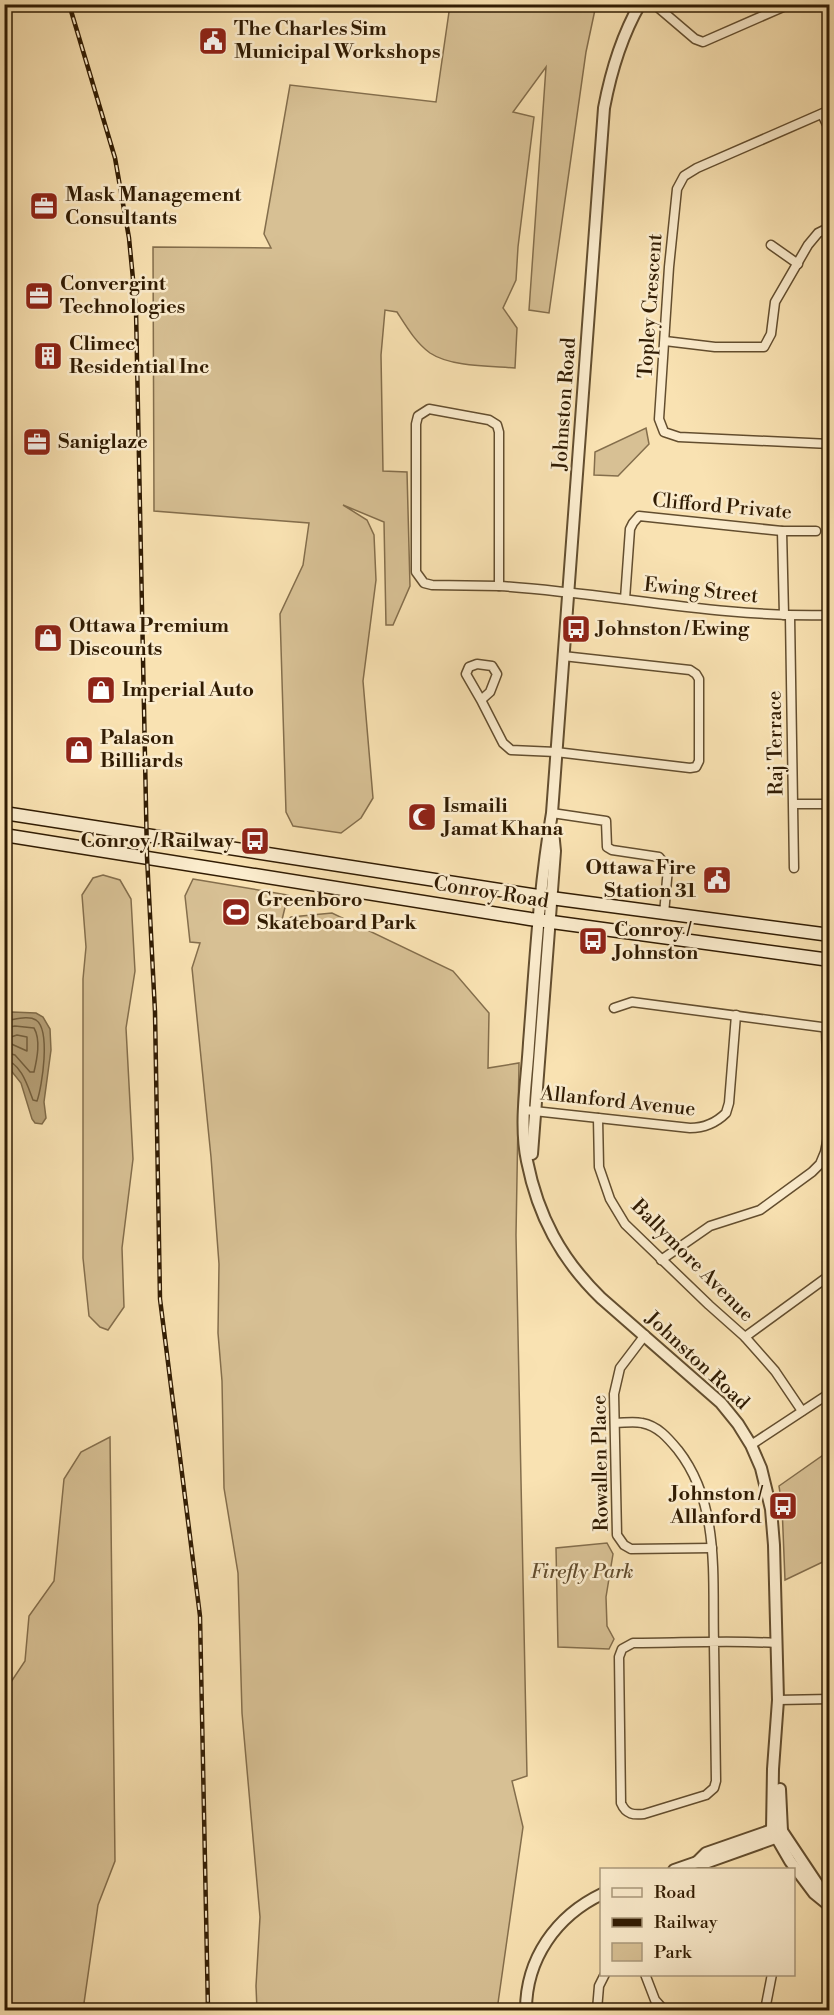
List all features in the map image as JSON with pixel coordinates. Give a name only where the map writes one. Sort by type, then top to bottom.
[{"type":"main road","name":"Conroy Road","points":[[4,813],[547,897],[704,920],[830,935]]},
{"type":"main road","name":"Conroy Road","points":[[4,835],[544,921],[830,960]]},
{"type":"main road","points":[[701,942],[704,920]]},
{"type":"street","name":"Johnston Road","points":[[640,4],[621,40],[609,80],[604,108],[556,752],[552,813],[555,851],[544,921],[530,1110],[533,1184],[547,1226],[585,1283],[721,1403],[752,1445],[762,1468],[771,1509],[774,1545],[777,1700],[776,1833]]},
{"type":"street","points":[[654,4],[695,39],[703,42],[790,4]]},
{"type":"street","points":[[826,112],[830,131]]},
{"type":"street","name":"Topley Crescent","points":[[826,112],[697,168],[684,176],[677,189],[669,267],[659,418],[664,432],[679,437],[830,444]]},
{"type":"street","points":[[665,341],[715,347],[764,347],[771,334],[775,302],[808,245],[818,233],[830,227]]},
{"type":"street","points":[[771,245],[798,264]]},
{"type":"street","name":"Ewing Street","points":[[499,586],[499,432],[497,425],[489,420],[429,409],[418,416],[416,424],[417,572],[424,583],[569,591],[734,613],[787,616],[830,615]]},
{"type":"street","name":"Clifford Private","points":[[625,599],[630,529],[639,516],[782,531],[816,531]]},
{"type":"street","name":"Raj Terrace","points":[[782,531],[794,804],[794,868]]},
{"type":"street","points":[[481,700],[503,743],[511,750],[556,752],[696,767],[699,761],[699,679],[696,674],[690,670],[563,656]]},
{"type":"street","points":[[794,804],[830,804]]},
{"type":"street","points":[[552,813],[606,821],[607,847],[659,857],[664,860],[668,868],[664,914]]},
{"type":"street","points":[[614,1008],[632,1002],[828,1027],[829,1132],[820,1164],[760,1210],[710,1226],[661,1260]]},
{"type":"street","name":"Allanford Avenue","points":[[530,1110],[690,1128],[701,1128],[720,1120],[726,1113],[729,1103],[736,1016]]},
{"type":"street","name":"Ballymore Avenue","points":[[598,1118],[599,1167],[610,1199],[625,1224],[745,1337],[775,1371],[802,1412]]},
{"type":"street","points":[[745,1337],[830,1275]]},
{"type":"street","name":"Rowallen Place","points":[[645,1335],[624,1361],[614,1394],[617,1535],[620,1541],[631,1548],[712,1548]]},
{"type":"street","points":[[752,1445],[830,1393]]},
{"type":"street","points":[[615,1423],[634,1422],[653,1427],[670,1441],[681,1455],[704,1501],[712,1548],[714,1643],[716,1781],[714,1788],[706,1795],[645,1814],[629,1813],[621,1803],[619,1657],[622,1649],[633,1643],[714,1643],[776,1643]]},
{"type":"street","points":[[777,1700],[830,1699]]},
{"type":"street","points":[[677,1868],[697,1862],[708,1862],[776,1833],[814,1893],[828,1905]]},
{"type":"street","points":[[526,2010],[526,1995],[531,1975],[538,1956],[550,1937],[561,1921],[576,1908],[600,1895]]},
{"type":"street","points":[[597,2010],[599,1986],[604,1976]]},
{"type":"street","points":[[646,1976],[655,2000],[664,2010]]},
{"type":"street","points":[[765,2010],[772,1976]]},
{"type":"green space","points":[[450,5],[596,5],[586,52],[549,313],[529,310],[546,67],[513,112],[534,117],[516,280],[503,308],[517,328],[515,368],[471,365],[439,358],[420,344],[397,312],[385,310],[381,355],[383,471],[407,472],[410,586],[393,625],[386,625],[384,522],[343,505],[367,520],[374,535],[376,580],[363,681],[373,798],[361,818],[341,833],[293,826],[286,812],[280,614],[303,565],[309,523],[154,511],[153,247],[271,248],[264,234],[290,85],[436,102]]},
{"type":"green space","points":[[646,428],[649,444],[618,476],[594,475],[595,452]]},
{"type":"green space","points":[[103,875],[120,880],[131,899],[135,971],[126,1028],[133,1159],[122,1248],[124,1307],[108,1330],[100,1327],[89,1316],[83,1258],[83,979],[86,947],[82,895],[93,878]]},
{"type":"green space","points":[[193,879],[288,895],[280,928],[291,917],[332,913],[453,971],[489,1013],[488,1068],[519,1063],[516,1235],[527,1776],[512,1781],[523,1827],[497,2010],[257,2010],[260,1917],[242,1713],[238,1573],[224,1488],[222,1381],[218,1333],[219,1264],[192,968],[200,943],[190,942],[185,896]]},
{"type":"green space","points":[[110,1437],[115,1861],[98,1905],[83,2010],[5,2010],[5,1691],[25,1661],[29,1616],[54,1581],[64,1479],[81,1452]]},
{"type":"green space","points":[[829,1451],[829,1559],[785,1580],[779,1486]]},
{"type":"green space","name":"Firefly Park","points":[[607,1543],[613,1554],[606,1597],[607,1626],[614,1639],[609,1649],[558,1647],[556,1548]]},
{"type":"water","points":[[12,1012],[36,1013],[43,1017],[50,1029],[51,1050],[44,1102],[46,1118],[42,1124],[35,1123],[32,1119],[21,1083],[5,1063],[5,1016]]},
{"type":"railway","points":[[69,4],[115,158],[129,238],[136,310],[147,857],[155,1012],[160,1299],[200,1616],[208,2010]]},
{"type":"place","name":"The Charles Sim Municipal Workshops","points":[[213,41]]},
{"type":"place","name":"Mask Management Consultants","points":[[44,206]]},
{"type":"place","name":"Convergint Technologies","points":[[39,296]]},
{"type":"place","name":"Climec Residential Inc","points":[[48,356]]},
{"type":"place","name":"Saniglaze","points":[[37,442]]},
{"type":"place","name":"Johnston / Ewing","points":[[576,629]]},
{"type":"place","name":"Ottawa Premium Discounts","points":[[48,638]]},
{"type":"place","name":"Imperial Auto","points":[[101,690]]},
{"type":"place","name":"Palason Billiards","points":[[79,750]]},
{"type":"place","name":"Ismaili Jamat Khana","points":[[422,817]]},
{"type":"place","name":"Conroy / Railway","points":[[255,841]]},
{"type":"place","name":"Ottawa Fire Station 31","points":[[717,880]]},
{"type":"place","name":"Greenboro Skateboard Park","points":[[236,912]]},
{"type":"place","name":"Conroy / Johnston","points":[[593,941]]},
{"type":"place","name":"Johnston / Allanford","points":[[783,1506]]}]
